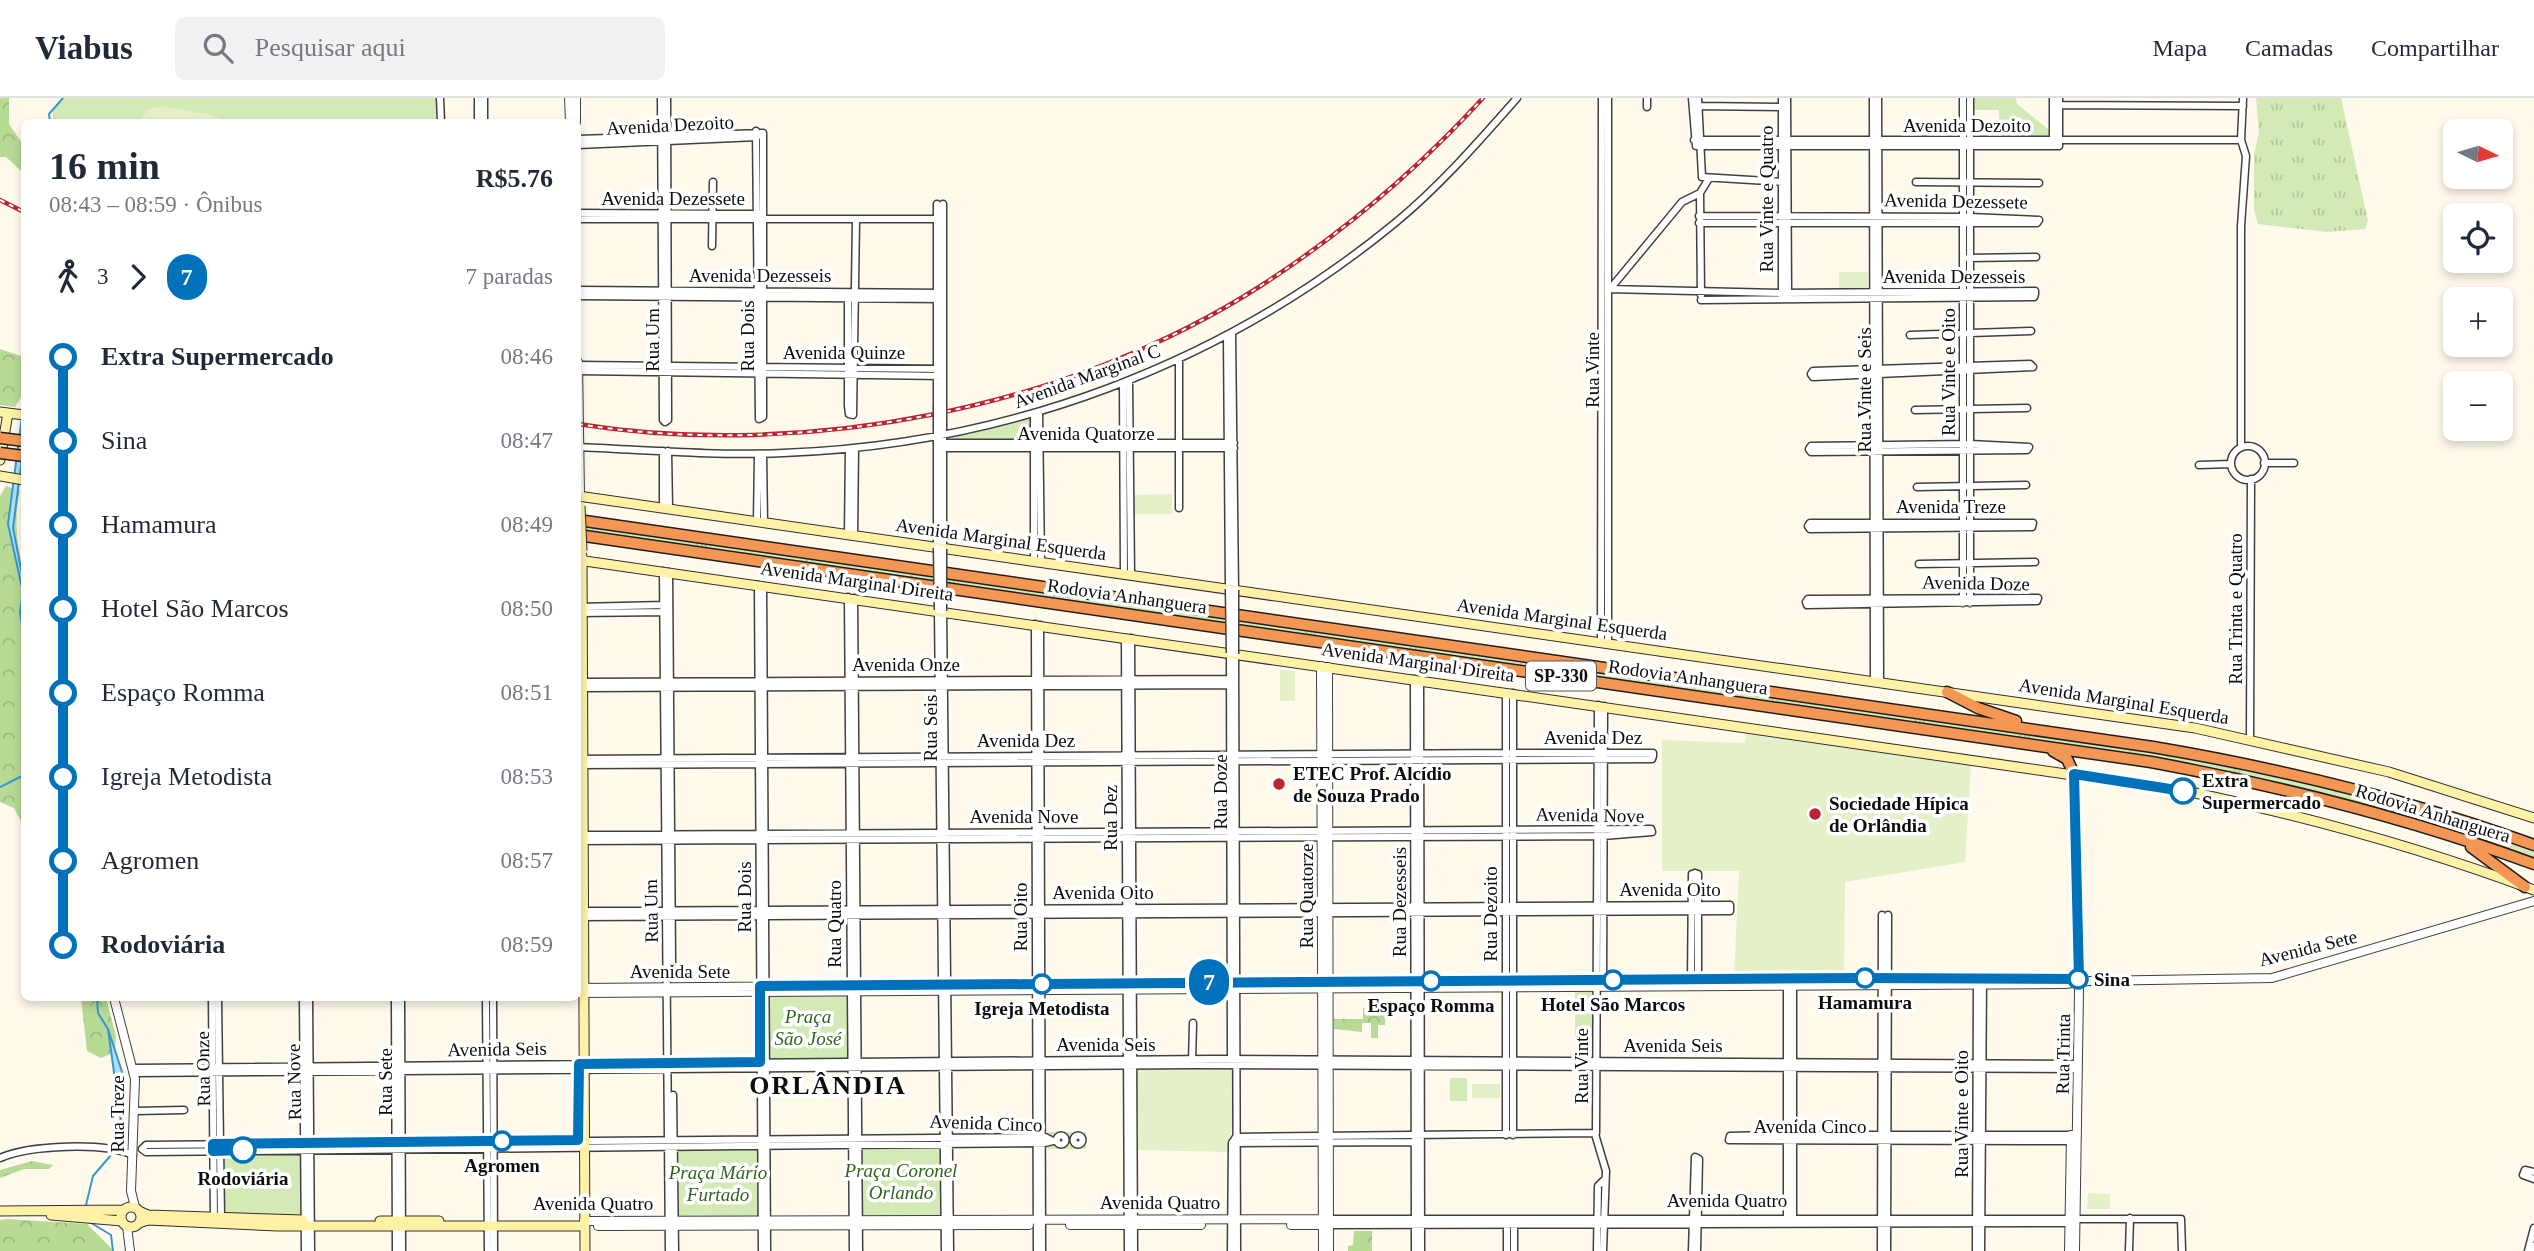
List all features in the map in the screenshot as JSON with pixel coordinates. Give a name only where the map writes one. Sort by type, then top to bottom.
[{"type":"highway","points":[[0,438],[21,441]]},
{"type":"highway","points":[[0,453],[21,456]]},
{"type":"highway","name":"Rodovia Anhanguera","points":[[581,520],[2045,730],[2230,760],[2301,775],[2437,812],[2534,845]]},
{"type":"highway","name":"Rodovia Anhanguera","points":[[581,535],[2024,743],[2205,772],[2327,800],[2433,829],[2534,864]]},
{"type":"highway","points":[[1947,692],[1979,708],[2045,730]]},
{"type":"highway","points":[[2024,743],[2061,754],[2069,761],[2074,774]]},
{"type":"highway","points":[[2433,829],[2479,852],[2530,889]]},
{"type":"main road","points":[[0,460],[12,414]]},
{"type":"main road","points":[[2,477],[21,480]]},
{"type":"main road","name":"Avenida Marginal Esquerda","points":[[581,499],[666,508],[1877,681],[2250,739],[2389,772],[2534,818]]},
{"type":"main road","name":"Avenida Marginal Direita","points":[[581,557],[666,572],[2191,792],[2323,822],[2442,857],[2530,889]]},
{"type":"main road","points":[[580,1001],[582,1223],[585,1251]]},
{"type":"main road","points":[[131,1209],[131,1224]]},
{"type":"main road","points":[[131,1209],[131,1224]]},
{"type":"main road","name":"Avenida Quatro","points":[[107,1215],[131,1209],[186,1219]]},
{"type":"main road","points":[[0,1211],[107,1215]]},
{"type":"main road","name":"Avenida Quatro","points":[[107,1215],[131,1224],[148,1220],[186,1219],[353,1224],[582,1223]]},
{"type":"main road","points":[[579,1251],[582,1223]]},
{"type":"street","points":[[440,98],[441,119]]},
{"type":"street","points":[[478,98],[478,119]]},
{"type":"street","points":[[484,98],[484,119]]},
{"type":"street","points":[[569,98],[570,119]]},
{"type":"street","points":[[576,98],[576,119]]},
{"type":"street","name":"Rua Um","points":[[661,98],[665,138]]},
{"type":"street","name":"Rua Um","points":[[665,369],[668,420],[665,422],[664,216],[667,98]]},
{"type":"street","name":"Avenida Marginal C","points":[[581,447],[760,454],[940,443],[1126,383],[1265,316],[1341,265],[1397,221],[1517,98]]},
{"type":"street","name":"Rua Vinte","points":[[1602,98],[1604,642]]},
{"type":"street","name":"Rua Vinte","points":[[1604,642],[1609,289],[1608,98]]},
{"type":"street","points":[[1647,98],[1647,107]]},
{"type":"street","name":"Rua Vinte e Quatro","points":[[1785,98],[1782,107],[1785,143]]},
{"type":"street","name":"Rua Vinte e Quatro","points":[[1785,98],[1785,296]]},
{"type":"street","name":"Rua Vinte e Seis","points":[[1876,98],[1877,681]]},
{"type":"street","name":"Rua Vinte e Oito","points":[[1963,98],[1967,144]]},
{"type":"street","name":"Rua Vinte e Oito","points":[[1967,600],[1967,144],[1970,98]]},
{"type":"street","points":[[2241,447],[2241,226],[2246,156],[2241,140],[2243,98]]},
{"type":"street","points":[[1701,300],[1699,219],[1700,193],[1705,179],[1696,143],[1695,102],[1782,107]]},
{"type":"street","points":[[2056,143],[2056,102],[2243,106]]},
{"type":"street","name":"Avenida Dezoito","points":[[581,139],[596,141],[759,134]]},
{"type":"street","name":"Rua Dois","points":[[759,134],[761,419],[760,371]]},
{"type":"street","name":"Avenida Dezoito","points":[[1696,143],[1967,144],[2241,140]]},
{"type":"street","name":"Avenida Dezoito","points":[[581,144],[596,141]]},
{"type":"street","points":[[1705,179],[1785,182]]},
{"type":"street","points":[[712,246],[713,182]]},
{"type":"street","points":[[1916,182],[2039,183]]},
{"type":"street","points":[[1609,289],[1682,202],[1700,193]]},
{"type":"street","name":"Rua Seis","points":[[940,204],[940,548],[947,1222],[945,1251]]},
{"type":"street","name":"Avenida Dezessete","points":[[581,213],[940,221]]},
{"type":"street","name":"Avenida Dezessete","points":[[581,219],[664,216]]},
{"type":"street","name":"Avenida Dezessete","points":[[1699,219],[2039,220],[2037,223],[1967,220]]},
{"type":"street","points":[[851,406],[851,295],[856,220]]},
{"type":"street","points":[[1967,258],[2036,257]]},
{"type":"street","name":"Avenida Dezesseis","points":[[1609,289],[1785,296]]},
{"type":"street","name":"Avenida Dezesseis","points":[[581,290],[940,296]]},
{"type":"street","points":[[1689,291],[1701,300]]},
{"type":"street","name":"Avenida Dezesseis","points":[[1701,300],[1785,296],[2034,297],[2035,291],[1967,295]]},
{"type":"street","name":"Avenida Dezesseis","points":[[581,296],[665,293]]},
{"type":"street","points":[[1910,335],[2031,331]]},
{"type":"street","name":"Rua Doze","points":[[1229,334],[1235,1140],[1231,1251]]},
{"type":"street","points":[[1179,359],[1179,508]]},
{"type":"street","name":"Avenida Quinze","points":[[581,363],[665,369]]},
{"type":"street","points":[[1876,372],[1813,371],[1811,374],[1813,377],[1876,372],[2033,367],[2030,364],[1967,369]]},
{"type":"street","name":"Avenida Quinze","points":[[581,371],[665,369],[940,372]]},
{"type":"street","points":[[1126,383],[1127,575]]},
{"type":"street","points":[[1915,410],[2027,408]]},
{"type":"street","points":[[1037,413],[1037,562]]},
{"type":"street","name":"Avenida Quatorze","points":[[940,443],[1037,446],[1231,445]]},
{"type":"street","points":[[1846,449],[1811,446],[1809,450],[1846,449],[1877,448],[1967,447],[2029,447],[2027,450],[1967,447]]},
{"type":"street","points":[[2241,447],[2258,449],[2264,464],[2262,472],[2251,480],[2238,477],[2231,464],[2233,454],[2241,447]]},
{"type":"street","points":[[851,535],[852,449]]},
{"type":"street","points":[[666,451],[666,508]]},
{"type":"street","points":[[760,454],[760,522]]},
{"type":"street","points":[[2264,464],[2294,463]]},
{"type":"street","points":[[2199,465],[2231,464]]},
{"type":"street","name":"Rua Trinta e Quatro","points":[[2250,739],[2251,480]]},
{"type":"street","points":[[1917,487],[2026,485]]},
{"type":"street","name":"Avenida Treze","points":[[1877,525],[1810,529],[1808,526],[1810,523],[2033,523],[2032,527],[1967,525]]},
{"type":"street","points":[[1919,564],[2035,562]]},
{"type":"street","name":"Rua Um","points":[[666,572],[672,1223],[675,1251]]},
{"type":"street","name":"Rua Dois","points":[[760,585],[764,1223],[767,1251]]},
{"type":"street","name":"Avenida Doze","points":[[1829,601],[2038,600],[2037,597],[1967,600]]},
{"type":"street","name":"Rua Quatro","points":[[851,598],[852,912],[856,1223],[859,1251]]},
{"type":"street","points":[[581,610],[667,609]]},
{"type":"street","name":"Rua Oito","points":[[1037,625],[1039,1251]]},
{"type":"street","name":"Rua Dez","points":[[1128,638],[1133,1251]]},
{"type":"street","name":"Rua Quatorze","points":[[1324,667],[1326,1222],[1329,1251]]},
{"type":"street","name":"Rua Dezesseis","points":[[1417,680],[1418,1222],[1421,1251]]},
{"type":"street","name":"Avenida Onze","points":[[581,685],[1233,682]]},
{"type":"street","name":"Rua Dezoito","points":[[1509,1135],[1510,693]]},
{"type":"street","name":"Rua Vinte","points":[[1601,706],[1600,983],[1596,1063],[1596,1133],[1604,1163],[1601,1221]]},
{"type":"street","name":"Avenida Dez","points":[[581,762],[1509,756],[1653,758],[1653,753],[1601,756]]},
{"type":"street","name":"Rua Trinta","points":[[2069,1251],[2080,981],[2074,774]]},
{"type":"street","name":"Avenida Nove","points":[[581,838],[1652,833],[1651,829],[1600,833]]},
{"type":"street","name":"Avenida Sete","points":[[581,991],[2272,978],[2534,901]]},
{"type":"street","points":[[1695,908],[1695,982]]},
{"type":"street","name":"Avenida Oito","points":[[581,914],[1730,908]]},
{"type":"street","points":[[1881,1251],[1886,1139],[1885,915]]},
{"type":"street","name":"Rua Vinte e Oito","points":[[1980,980],[1981,1251]]},
{"type":"street","points":[[1790,982],[1790,1220]]},
{"type":"street","name":"Rua Treze","points":[[115,1001],[134,1070],[131,1209]]},
{"type":"street","name":"Rua Onze","points":[[212,1001],[217,1221]]},
{"type":"street","name":"Rua Onze","points":[[215,1070],[218,1001]]},
{"type":"street","name":"Rua Nove","points":[[303,1001],[308,1147],[308,1223],[305,1251]]},
{"type":"street","name":"Rua Nove","points":[[306,1029],[309,1001]]},
{"type":"street","name":"Rua Sete","points":[[395,1001],[398,1034],[399,1196],[396,1251]]},
{"type":"street","name":"Rua Sete","points":[[398,1034],[401,1001]]},
{"type":"street","points":[[486,1001],[490,1193],[494,1251]]},
{"type":"street","points":[[489,1067],[493,1001]]},
{"type":"street","points":[[1192,1062],[1193,1024]]},
{"type":"street","name":"Avenida Seis","points":[[134,1070],[1130,1062],[2078,1066]]},
{"type":"street","points":[[135,1111],[184,1110]]},
{"type":"street","points":[[1235,1140],[1418,1139],[1596,1133]]},
{"type":"street","name":"Avenida Cinco","points":[[1790,1138],[1730,1142],[1728,1138],[1790,1138],[1886,1139],[2074,1138]]},
{"type":"street","name":"Avenida Cinco","points":[[216,1147],[146,1152],[142,1149],[146,1145],[308,1147],[855,1140],[1054,1140],[1062,1145],[1070,1140]]},
{"type":"street","points":[[0,1158],[34,1149],[122,1149],[133,1155]]},
{"type":"street","points":[[1692,1251],[1695,1221],[1699,1158],[1695,1157],[1695,1221],[1697,1251]]},
{"type":"street","points":[[2528,1171],[2525,1177],[2534,1179]]},
{"type":"street","points":[[2129,1251],[2130,1218]]},
{"type":"street","name":"Avenida Quatro","points":[[582,1223],[2130,1218],[2181,1219],[2182,1251]]},
{"type":"street","points":[[1884,1220],[1887,1251]]},
{"type":"street","name":"Rua Vinte e Oito","points":[[1976,1251],[1979,1220]]},
{"type":"street","name":"Rua Trinta","points":[[2072,1220],[2075,1251]]},
{"type":"street","points":[[1507,1251],[1511,1221]]},
{"type":"street","points":[[1511,1221],[1514,1251]]},
{"type":"street","points":[[1597,1251],[1601,1221]]},
{"type":"street","points":[[1601,1221],[1603,1251]]},
{"type":"street","name":"Rua Seis","points":[[947,1222],[950,1251]]},
{"type":"street","name":"Rua Dez","points":[[1128,1251],[1131,1222]]},
{"type":"street","name":"Rua Doze","points":[[1234,1222],[1237,1251]]},
{"type":"street","name":"Rua Quatorze","points":[[1322,1251],[1326,1222]]},
{"type":"street","name":"Rua Dezesseis","points":[[1415,1251],[1418,1222]]},
{"type":"street","name":"Rua Nove","points":[[308,1223],[311,1251]]},
{"type":"street","points":[[488,1251],[491,1223]]},
{"type":"street","name":"Rua Um","points":[[669,1251],[672,1223]]},
{"type":"street","name":"Rua Dois","points":[[761,1251],[764,1223]]},
{"type":"street","name":"Rua Quatro","points":[[853,1251],[856,1223]]},
{"type":"street","points":[[130,1247],[131,1224]]},
{"type":"street","name":"Rua Sete","points":[[399,1224],[402,1251]]},
{"type":"street","points":[[2532,1249],[2534,1228]]},
{"type":"green space","points":[[0,98],[9,98],[9,124],[21,142],[21,171],[6,157],[0,157]]},
{"type":"green space","points":[[65,98],[440,98],[440,119],[53,119],[53,110]]},
{"type":"green space","points":[[1970,98],[2016,98],[2017,104],[2053,133],[2053,140],[2000,140],[1999,110],[1970,110]]},
{"type":"green space","points":[[2256,98],[2341,98],[2368,221],[2365,229],[2327,232],[2258,224],[2254,210],[2254,154],[2259,132]]},
{"type":"green space","points":[[162,106],[221,119],[140,119],[149,109]]},
{"type":"green space","points":[[1839,272],[1868,272],[1868,288],[1839,289]]},
{"type":"green space","points":[[0,349],[21,356],[21,397],[15,407],[0,405]]},
{"type":"green space","points":[[1032,418],[1032,441],[950,440],[952,438]]},
{"type":"green space","points":[[6,486],[20,491],[17,524],[21,562],[21,821],[14,808],[0,802],[0,496]]},
{"type":"green space","points":[[1172,494],[1172,514],[1134,514],[1134,495]]},
{"type":"green space","points":[[581,523],[2160,750],[2339,787],[2534,849],[2534,861],[2286,786],[581,532]]},
{"type":"green space","points":[[1280,670],[1295,671],[1295,701],[1280,701]]},
{"type":"green space","name":"Sociedade Hípica de Orlândia","points":[[1746,734],[1971,766],[1965,862],[1845,882],[1844,977],[1734,977],[1739,871],[1662,871],[1662,740],[1745,743]]},
{"type":"green space","points":[[1575,990],[1592,990],[1592,1036],[1575,1036]]},
{"type":"green space","name":"Praça São José","points":[[850,991],[851,1061],[766,1062],[765,992]]},
{"type":"green space","points":[[81,1001],[107,1001],[116,1036],[115,1052],[101,1058],[87,1051]]},
{"type":"green space","points":[[1363,1008],[1385,1016],[1385,1025],[1378,1025],[1378,1038],[1371,1038],[1371,1023],[1362,1023],[1362,1032],[1334,1029],[1334,1019],[1363,1019]]},
{"type":"green space","points":[[1234,1068],[1231,1152],[1135,1150],[1136,1069]]},
{"type":"green space","points":[[1450,1078],[1467,1078],[1467,1101],[1450,1101]]},
{"type":"green space","points":[[1472,1084],[1500,1084],[1500,1098],[1472,1098]]},
{"type":"green space","points":[[1047,1132],[1086,1132],[1086,1149],[1047,1149]]},
{"type":"green space","name":"Praça Coronel Orlando","points":[[943,1143],[944,1218],[859,1219],[858,1144]]},
{"type":"green space","name":"Praça Mário Furtado","points":[[761,1145],[761,1219],[675,1219],[674,1146]]},
{"type":"green space","points":[[305,1150],[305,1220],[221,1217],[219,1151]]},
{"type":"green space","points":[[32,1161],[53,1165],[49,1169],[24,1169],[0,1178],[0,1170]]},
{"type":"green space","points":[[2088,1193],[2110,1194],[2110,1209],[2087,1209]]},
{"type":"green space","points":[[0,1220],[87,1224],[114,1251],[0,1251]]},
{"type":"green space","points":[[1354,1231],[1372,1231],[1372,1251],[1348,1251],[1348,1246],[1353,1245]]},
{"type":"water","points":[[21,424],[21,466],[13,528],[21,583],[8,524]]},
{"type":"water","points":[[108,1029],[124,1078],[121,1122]]},
{"type":"waterway","points":[[50,119],[49,114],[63,98]]},
{"type":"waterway","points":[[0,787],[21,776]]},
{"type":"waterway","points":[[97,1001],[98,1013],[108,1029]]},
{"type":"waterway","points":[[86,1205],[93,1176],[118,1147],[121,1120]]},
{"type":"waterway","points":[[88,1221],[111,1235],[113,1251]]},
{"type":"railway","points":[[581,424],[664,433],[753,435],[843,429],[932,414],[1021,393],[1106,364],[1187,328],[1292,265],[1379,198],[1433,150],[1483,98]]},
{"type":"railway","points":[[0,200],[21,210]]},
{"type":"bus line","name":"7","points":[[243,1150],[213,1151],[213,1144],[578,1140],[579,1064],[760,1062],[760,986],[1855,978],[2079,979],[2074,774],[2183,791]]},
{"type":"place","name":"ETEC Prof. Alcídio de Souza Prado","points":[[1279,784]]},
{"type":"place","name":"Extra Supermercado","points":[[2183,791]]},
{"type":"place","name":"Sociedade Hípica de Orlândia","points":[[1815,814]]},
{"type":"place","name":"Hamamura","points":[[1865,978]]},
{"type":"place","name":"Sina","points":[[2078,979]]},
{"type":"place","name":"Hotel São Marcos","points":[[1613,980]]},
{"type":"place","name":"Espaço Romma","points":[[1431,981]]},
{"type":"place","name":"Igreja Metodista","points":[[1042,984]]},
{"type":"place","name":"Agromen","points":[[502,1141]]},
{"type":"place","name":"Rodoviária","points":[[243,1150]]},
{"type":"district","name":"ORLÂNDIA","points":[[828,1085]]}]
